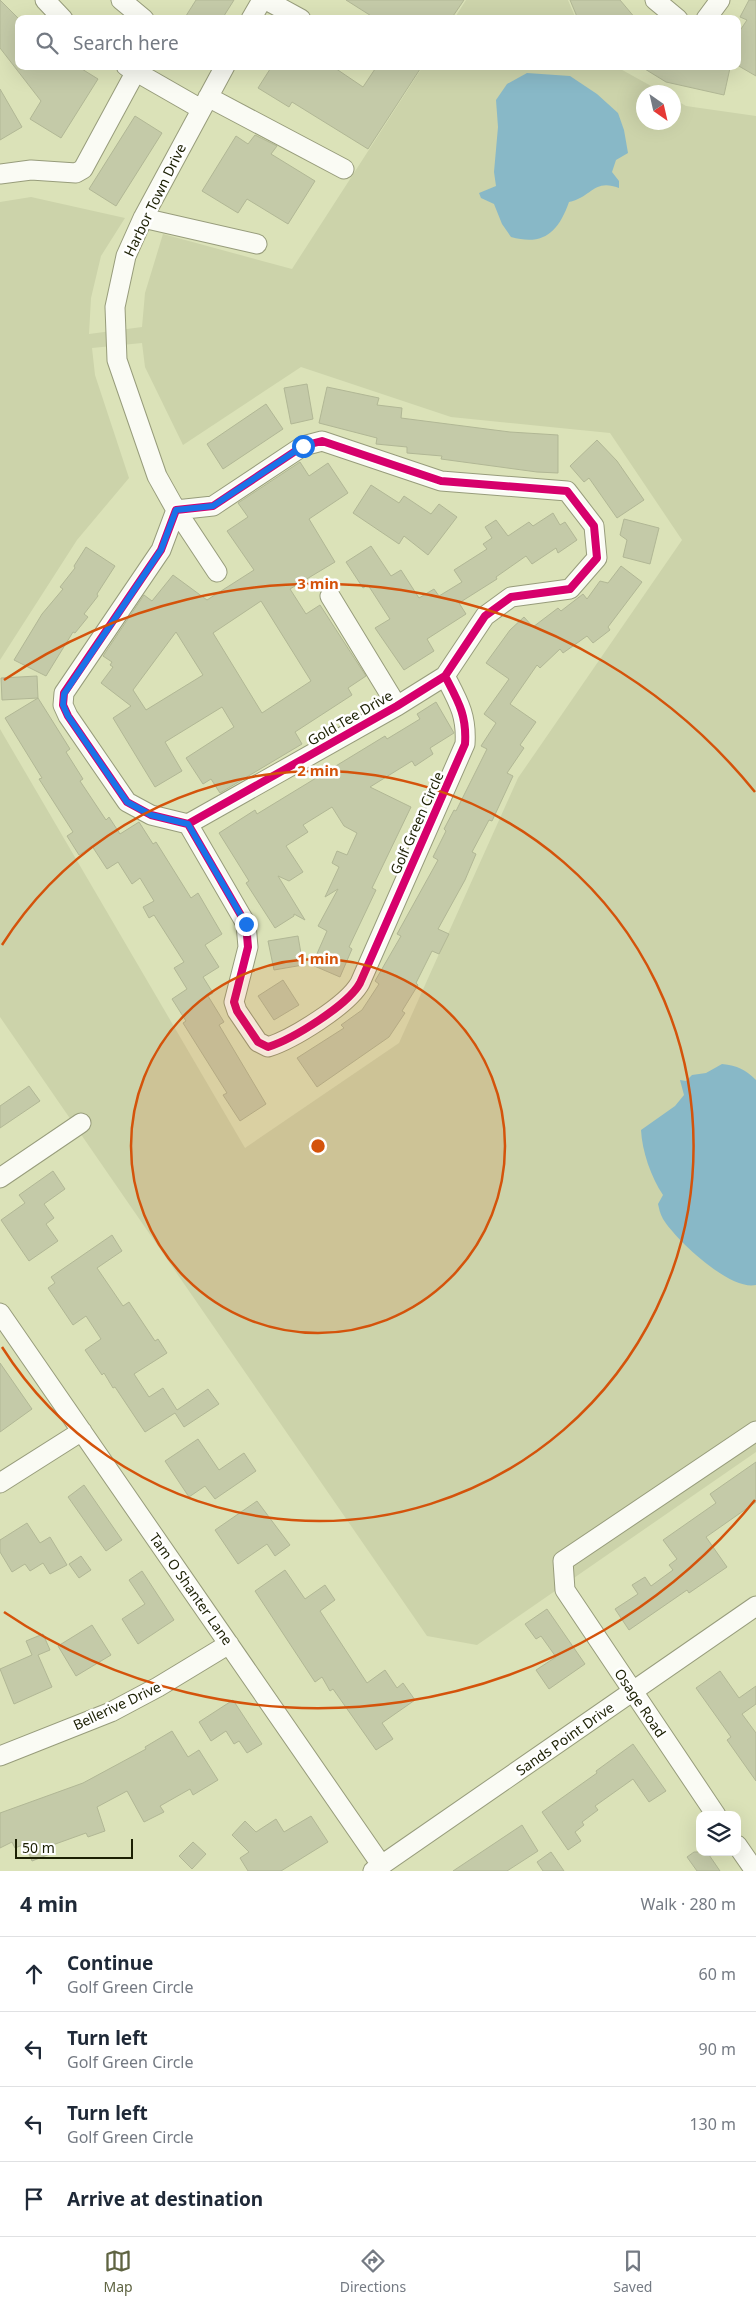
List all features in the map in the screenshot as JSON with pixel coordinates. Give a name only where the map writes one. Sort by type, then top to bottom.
[{"type":"street","points":[[44,0],[59,15]]},
{"type":"street","points":[[121,0],[139,15]]},
{"type":"street","points":[[253,15],[262,0]]},
{"type":"street","points":[[266,0],[294,15]]},
{"type":"street","points":[[656,0],[673,15]]},
{"type":"street","points":[[709,15],[720,0]]},
{"type":"street","points":[[0,174],[31,170],[76,173],[83,169],[128,70]]},
{"type":"street","points":[[133,70],[344,169]]},
{"type":"street","name":"Harbor Town Drive","points":[[217,572],[176,510],[157,476],[118,360],[115,306],[118,284],[126,256],[143,218],[223,70]]},
{"type":"street","points":[[143,218],[257,244]]},
{"type":"street","points":[[188,824],[151,815],[127,802],[68,716],[63,705],[64,694],[161,550],[176,510],[204,509],[213,506],[303,446],[322,441],[441,481],[567,491],[594,526],[597,558],[570,589],[512,597],[485,616],[445,676]]},
{"type":"street","points":[[330,596],[397,706]]},
{"type":"street","name":"Gold Tee Drive","points":[[188,824],[397,706],[445,676]]},
{"type":"street","name":"Golf Green Circle","points":[[188,824],[246,924],[248,947],[235,992],[234,1002],[237,1011],[258,1042],[268,1048],[285,1042],[354,993],[465,744],[466,727],[463,710],[445,676]]},
{"type":"street","points":[[0,1178],[81,1123]]},
{"type":"street","name":"Tam O Shanter Lane","points":[[0,1313],[229,1644],[378,1868]]},
{"type":"street","points":[[0,1483],[82,1431]]},
{"type":"street","name":"Osage Road","points":[[713,1811],[565,1590],[563,1561],[756,1431]]},
{"type":"street","name":"Sands Point Drive","points":[[378,1868],[756,1606]]},
{"type":"street","name":"Bellerive Drive","points":[[0,1756],[111,1712],[158,1687],[229,1644]]},
{"type":"street","points":[[741,1851],[755,1871]]},
{"type":"green space","points":[[466,0],[568,0],[574,15],[457,15]]},
{"type":"green space","points":[[420,70],[622,70],[649,85],[636,85],[636,130],[681,130],[681,103],[686,106],[756,116],[756,1452],[477,1645],[427,1636],[0,1017],[0,729],[245,1148],[399,1043],[518,778],[682,540],[610,433],[451,417],[301,367],[183,445],[145,367],[142,343],[92,348],[95,375],[129,478],[77,540],[0,660],[0,202],[31,197],[125,218],[101,256],[91,298],[89,334],[142,327],[145,293],[163,234],[292,269]]},
{"type":"water","points":[[527,73],[570,76],[597,94],[618,113],[624,130],[628,153],[616,160],[612,172],[619,181],[619,188],[604,185],[593,189],[577,200],[569,202],[560,222],[554,229],[548,235],[532,240],[511,237],[502,224],[494,204],[481,198],[479,193],[496,186],[494,172],[498,127],[496,100],[507,84]]},
{"type":"water","points":[[722,1064],[741,1069],[756,1080],[756,1285],[745,1285],[719,1272],[691,1251],[670,1228],[660,1213],[658,1204],[663,1195],[648,1164],[643,1146],[641,1130],[675,1106],[684,1095],[680,1080],[686,1081],[692,1075],[706,1073]]},
{"type":"building","points":[[0,0],[15,15],[15,67],[0,48]]},
{"type":"building","points":[[196,0],[234,0],[225,15],[187,15]]},
{"type":"building","points":[[346,0],[464,0],[454,15],[370,15]]},
{"type":"building","points":[[570,0],[620,0],[633,15],[576,15]]},
{"type":"building","points":[[749,0],[756,0],[756,76],[741,67],[741,29],[747,20],[741,17]]},
{"type":"building","points":[[17,70],[83,70],[98,79],[61,138],[30,119],[41,101]]},
{"type":"building","points":[[269,70],[338,70],[363,87],[374,70],[419,70],[368,149],[292,102],[289,107],[258,88]]},
{"type":"building","points":[[646,70],[730,70],[724,95],[666,82]]},
{"type":"building","points":[[0,89],[22,127],[0,140]]},
{"type":"building","points":[[135,116],[162,133],[116,206],[89,189]]},
{"type":"building","points":[[255,135],[277,146],[271,154],[315,181],[288,224],[247,199],[238,213],[202,191],[236,136],[248,144]]},
{"type":"building","points":[[307,384],[313,419],[291,424],[284,388]]},
{"type":"building","points":[[327,387],[379,398],[377,405],[402,408],[401,418],[510,432],[558,435],[558,473],[537,472],[441,459],[442,456],[407,453],[407,447],[376,444],[377,438],[319,423]]},
{"type":"building","points":[[266,404],[283,429],[223,469],[207,444]]},
{"type":"building","points":[[597,440],[617,461],[644,500],[617,518],[589,478],[584,482],[570,466]]},
{"type":"building","points":[[300,462],[309,476],[328,463],[348,493],[309,519],[335,562],[290,589],[306,614],[320,605],[366,676],[348,688],[352,695],[295,732],[302,744],[220,793],[211,779],[203,784],[186,758],[234,727],[222,707],[165,742],[182,771],[155,787],[113,718],[131,706],[101,683],[113,667],[110,665],[112,662],[103,656],[144,595],[152,601],[173,575],[207,600],[254,570],[227,531],[248,517],[238,503]],"holes":[[[261,601],[311,681],[262,713],[213,633]],[[176,632],[203,675],[146,710],[133,690]]]},
{"type":"building","points":[[371,485],[399,503],[404,496],[431,514],[439,504],[457,517],[428,555],[404,536],[399,544],[353,513]]},
{"type":"building","points":[[553,513],[560,525],[565,522],[577,540],[558,553],[556,548],[532,564],[526,556],[496,577],[497,579],[459,603],[466,614],[427,639],[434,651],[404,670],[375,628],[390,619],[368,585],[363,588],[346,562],[371,546],[391,576],[401,570],[419,598],[434,589],[439,596],[462,582],[454,570],[487,549],[483,544],[492,538],[485,527],[496,520],[508,536],[529,522],[533,526]]},
{"type":"building","points":[[624,519],[659,528],[650,564],[623,557],[627,540],[620,535]]},
{"type":"building","points":[[86,547],[115,566],[97,594],[98,596],[84,614],[88,617],[75,633],[73,632],[46,676],[14,660],[42,614],[63,589],[60,587],[75,568],[74,566]]},
{"type":"building","points":[[621,566],[642,582],[608,627],[610,630],[593,643],[587,636],[563,653],[560,649],[540,668],[537,665],[510,704],[536,722],[520,745],[524,748],[507,773],[513,776],[492,821],[489,820],[472,852],[476,854],[465,880],[438,929],[449,934],[439,954],[432,951],[416,983],[418,985],[402,1011],[405,1013],[389,1037],[317,1087],[297,1058],[344,1028],[341,1025],[362,1010],[379,984],[375,981],[401,936],[397,934],[438,860],[433,857],[446,831],[444,829],[454,810],[456,811],[487,749],[481,746],[496,723],[484,714],[509,679],[486,663],[510,630],[524,617],[533,627],[558,608],[561,611],[583,594],[587,599],[600,581],[608,583]]},
{"type":"building","points":[[37,676],[38,698],[2,700],[1,678]]},
{"type":"building","points":[[38,698],[70,749],[66,752],[83,779],[80,781],[106,820],[109,817],[120,834],[139,822],[153,844],[156,842],[191,898],[198,893],[222,934],[205,945],[219,967],[203,977],[213,993],[208,996],[224,1022],[219,1025],[266,1104],[240,1121],[223,1095],[227,1093],[183,1023],[186,1021],[172,999],[187,989],[174,968],[184,962],[154,915],[149,918],[143,907],[154,901],[140,878],[132,884],[118,862],[107,869],[92,846],[79,855],[67,836],[73,832],[39,779],[42,778],[5,718]]},
{"type":"building","points":[[436,702],[454,733],[430,748],[433,754],[415,766],[412,761],[370,787],[411,807],[372,888],[376,890],[349,947],[352,949],[340,977],[312,965],[327,931],[318,926],[338,889],[325,897],[339,867],[332,863],[337,851],[347,855],[357,833],[344,826],[332,807],[303,825],[308,832],[286,846],[303,872],[289,881],[278,876],[305,920],[294,914],[294,916],[275,928],[246,883],[249,881],[219,833],[255,810],[257,814],[385,736],[387,739],[420,719],[417,714]]},
{"type":"building","points":[[298,936],[303,965],[274,970],[268,941]]},
{"type":"building","points":[[283,980],[299,1005],[274,1020],[258,996]]},
{"type":"building","points":[[29,1086],[40,1101],[0,1128],[0,1106]]},
{"type":"building","points":[[53,1171],[65,1189],[44,1204],[54,1218],[46,1224],[58,1241],[29,1261],[1,1220],[25,1203],[19,1195]]},
{"type":"building","points":[[112,1235],[122,1251],[97,1268],[123,1306],[129,1302],[155,1341],[158,1339],[167,1353],[134,1374],[149,1397],[163,1388],[177,1410],[208,1389],[219,1404],[184,1427],[175,1413],[145,1432],[115,1387],[113,1388],[104,1373],[102,1375],[85,1350],[101,1339],[86,1316],[73,1325],[48,1288],[55,1283],[51,1277]]},
{"type":"building","points":[[0,1363],[32,1409],[0,1432]]},
{"type":"building","points":[[198,1439],[219,1470],[244,1453],[256,1471],[215,1499],[205,1486],[189,1497],[165,1461]]},
{"type":"building","points":[[756,1462],[756,1502],[706,1537],[727,1567],[689,1593],[687,1590],[629,1630],[615,1609],[638,1594],[632,1585],[645,1577],[651,1586],[673,1570],[669,1565],[677,1559],[663,1540],[716,1503],[710,1494]]},
{"type":"building","points":[[84,1485],[122,1540],[106,1551],[68,1497]]},
{"type":"building","points":[[257,1501],[290,1545],[275,1556],[267,1544],[238,1564],[215,1530]]},
{"type":"building","points":[[27,1523],[40,1543],[50,1537],[67,1565],[50,1574],[43,1563],[30,1571],[25,1564],[12,1572],[0,1552],[0,1540]]},
{"type":"building","points":[[81,1556],[91,1570],[79,1578],[69,1564]]},
{"type":"building","points":[[285,1570],[305,1599],[325,1585],[335,1600],[320,1611],[367,1683],[385,1670],[397,1688],[403,1683],[415,1700],[382,1723],[393,1739],[376,1750],[333,1689],[330,1691],[322,1677],[315,1682],[255,1591]]},
{"type":"building","points":[[142,1571],[174,1620],[138,1644],[122,1619],[145,1604],[129,1580]]},
{"type":"building","points":[[547,1609],[585,1664],[549,1689],[536,1670],[556,1657],[541,1636],[536,1639],[525,1624]]},
{"type":"building","points":[[92,1625],[111,1655],[76,1676],[58,1646]]},
{"type":"building","points":[[43,1634],[50,1650],[38,1655],[52,1687],[14,1704],[0,1669],[32,1655],[26,1641]]},
{"type":"building","points":[[720,1671],[739,1698],[756,1686],[756,1704],[742,1714],[756,1733],[756,1781],[727,1740],[731,1737],[696,1688]]},
{"type":"building","points":[[233,1700],[262,1744],[247,1753],[239,1741],[234,1744],[226,1731],[211,1741],[199,1722]]},
{"type":"building","points":[[172,1731],[188,1757],[199,1750],[218,1780],[193,1795],[190,1789],[160,1806],[164,1812],[144,1822],[127,1791],[97,1807],[105,1831],[88,1837],[86,1833],[47,1847],[50,1854],[32,1861],[25,1844],[15,1848],[12,1842],[0,1848],[0,1813],[83,1783],[146,1749],[145,1747]]},
{"type":"building","points":[[633,1744],[666,1791],[649,1802],[633,1779],[595,1806],[598,1810],[582,1822],[584,1825],[575,1832],[581,1841],[568,1850],[542,1812],[597,1773],[596,1771]]},
{"type":"building","points":[[311,1816],[328,1842],[281,1871],[248,1871],[240,1858],[249,1852],[232,1835],[245,1821],[256,1832],[276,1819],[284,1832]]},
{"type":"building","points":[[522,1825],[538,1851],[507,1871],[453,1871]]},
{"type":"building","points":[[193,1842],[206,1854],[192,1869],[179,1856]]},
{"type":"building","points":[[551,1852],[564,1871],[543,1871],[537,1862]]},
{"type":"building","points":[[694,1852],[696,1852],[696,1856],[710,1856],[720,1871],[697,1871],[687,1857]]},
{"type":"cycle path","points":[[188,824],[397,706],[445,676],[485,616],[511,597],[570,589],[597,558],[594,526],[567,491],[441,481],[322,441],[303,446],[213,506],[176,510],[161,550],[64,693],[63,705],[68,716],[127,802],[151,815],[188,824],[246,924],[248,947],[234,1002],[237,1011],[258,1042],[268,1047],[291,1037],[332,1011],[354,992],[360,983],[465,744],[463,716],[458,701],[445,676]]},
{"type":"route","points":[[246,924],[188,824],[151,815],[127,802],[68,716],[63,705],[64,694],[161,550],[176,510],[204,509],[213,506],[303,446]]}]
